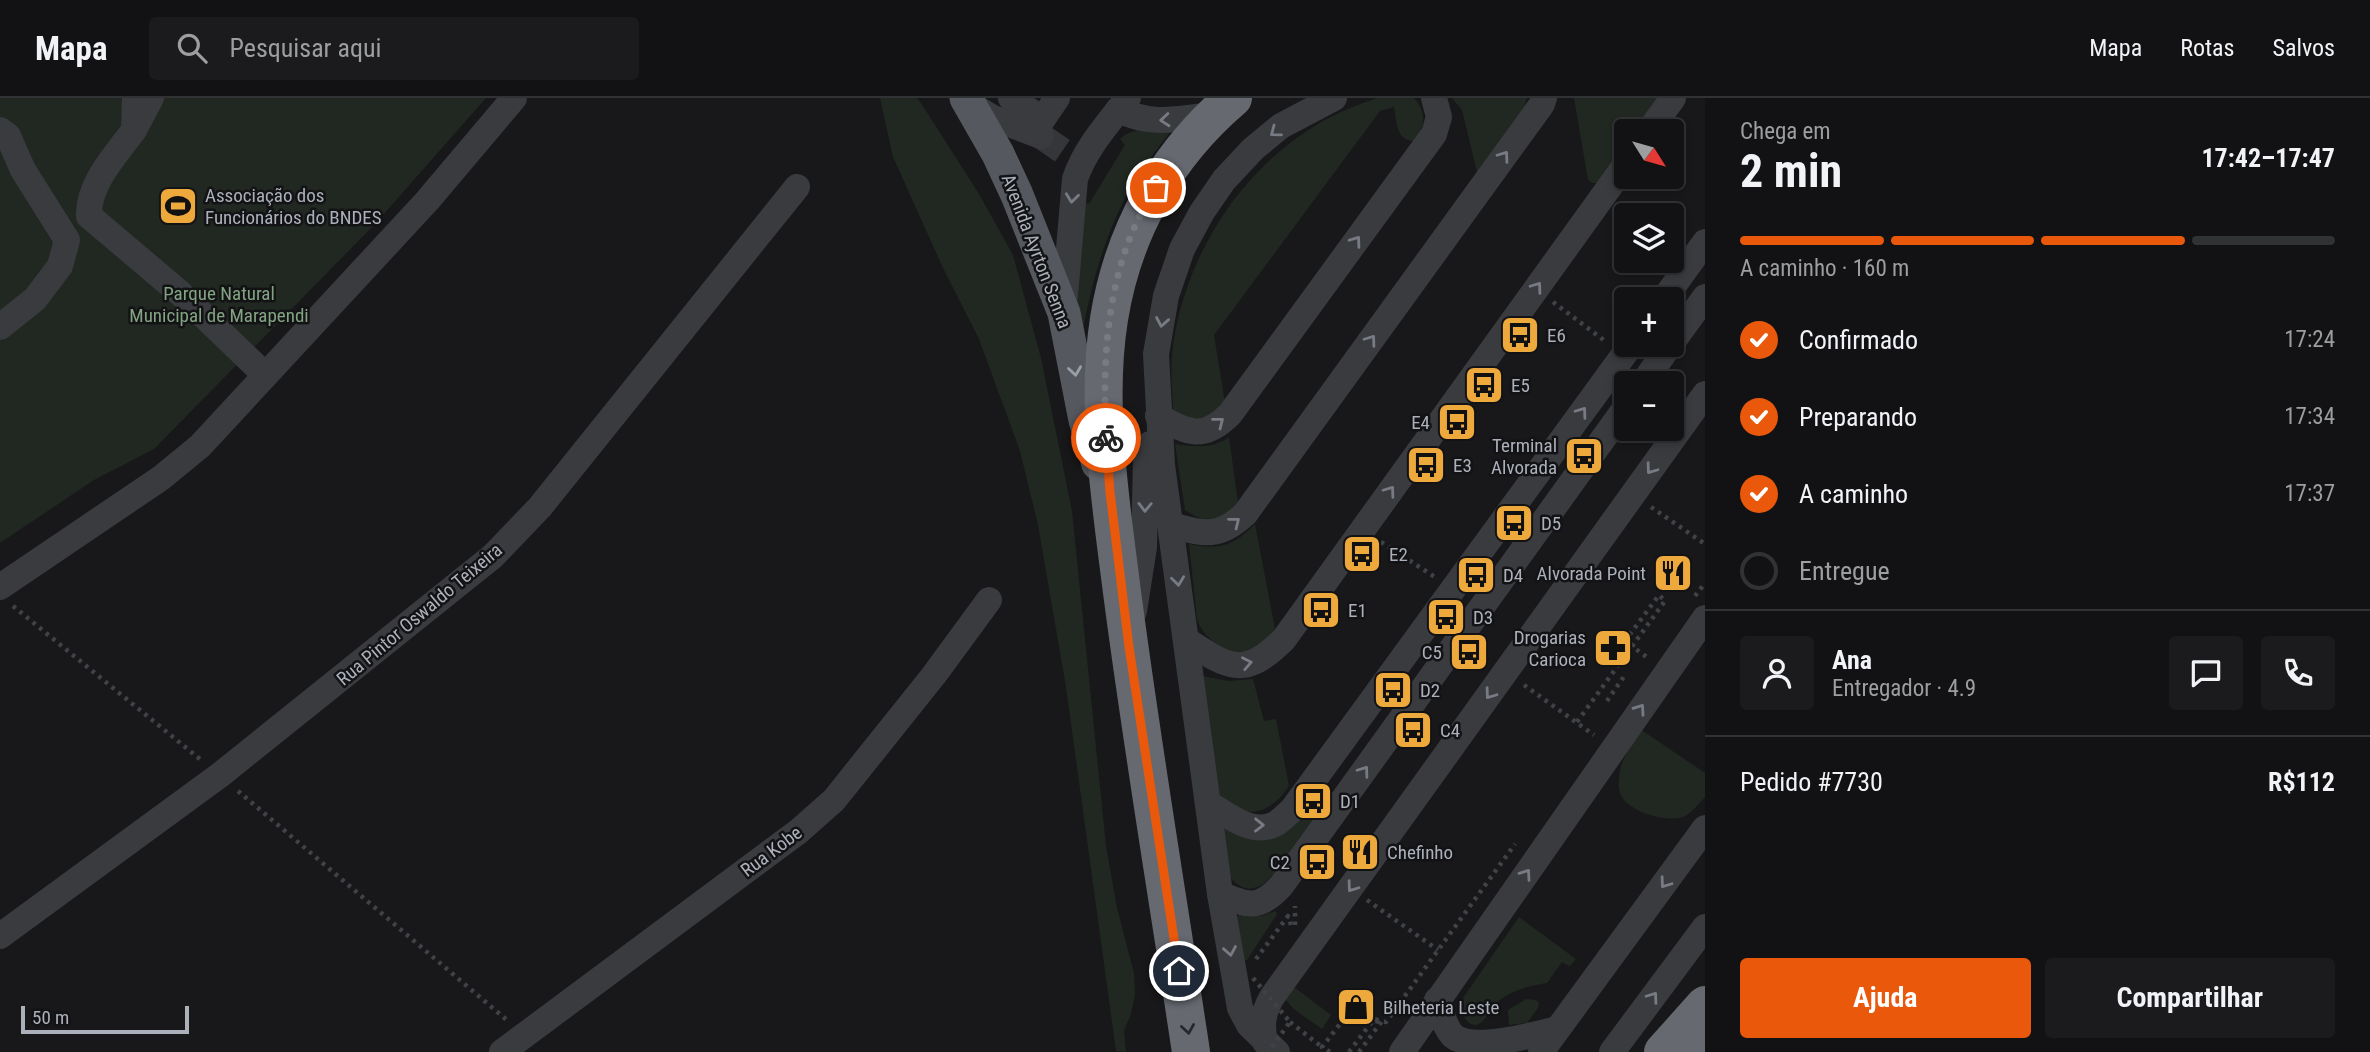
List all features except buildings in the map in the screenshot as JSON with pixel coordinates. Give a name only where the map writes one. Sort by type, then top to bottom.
[{"type":"highway","name":"Avenida Ayrton Senna","points":[[1191,1052],[1129,647],[1110,492],[1104,385],[1109,318],[1124,257],[1144,205],[1167,171],[1223,106]]},
{"type":"highway","points":[[1662,1052],[1705,1005]]},
{"type":"main road","name":"Avenida Ayrton Senna","points":[[968,101],[998,154],[1017,195],[1064,313],[1085,420],[1095,456],[1110,492]]},
{"type":"street","points":[[134,130],[135,98]]},
{"type":"street","points":[[151,98],[134,130],[98,181],[89,202],[89,216],[180,293],[264,374]]},
{"type":"street","points":[[5,596],[200,446],[427,201],[514,98]]},
{"type":"street","points":[[1011,98],[1039,129]]},
{"type":"street","points":[[1039,129],[1057,98]]},
{"type":"street","points":[[1270,1049],[1249,1025],[1240,1008],[1220,894],[1162,465],[1156,354],[1166,296],[1182,249],[1223,180],[1281,126],[1334,98]]},
{"type":"street","points":[[1158,416],[1192,433],[1206,432],[1219,425],[1230,414],[1434,134],[1439,117],[1434,98]]},
{"type":"street","points":[[1171,525],[1213,533],[1230,528],[1245,514],[1544,98]]},
{"type":"street","points":[[1658,119],[1673,98]]},
{"type":"street","points":[[968,101],[993,118],[1039,129]]},
{"type":"street","points":[[1064,313],[1075,160],[1123,104],[1144,120],[1154,121],[1223,106]]},
{"type":"street","points":[[0,130],[8,136],[23,170],[67,240],[60,266],[35,299],[0,327]]},
{"type":"street","points":[[1186,640],[1222,662],[1250,665],[1266,657],[1284,639],[1614,181]]},
{"type":"street","name":"Rua Pintor Oswaldo Teixeira","points":[[0,936],[220,775],[450,592],[503,546],[540,507],[797,187]]},
{"type":"street","points":[[1673,287],[1705,242]]},
{"type":"street","points":[[1684,326],[1705,297]]},
{"type":"street","points":[[1208,803],[1254,828],[1274,825],[1292,810],[1623,357]]},
{"type":"street","points":[[1270,1049],[1262,1026],[1265,1010],[1272,997],[1705,394]]},
{"type":"street","points":[[1129,647],[1144,547],[1146,457],[1158,416]]},
{"type":"street","points":[[1220,894],[1244,904],[1254,904],[1270,898],[1281,886],[1614,424]]},
{"type":"street","name":"Rua Kobe","points":[[502,1052],[799,831],[834,800],[934,675],[989,600]]},
{"type":"street","points":[[1405,1050],[1437,1000],[1705,618]]},
{"type":"street","points":[[1541,1052],[1705,828]]},
{"type":"street","points":[[1612,1052],[1705,927]]},
{"type":"street","points":[[1437,1000],[1445,1023],[1454,1037],[1472,1044],[1499,1042],[1557,1029]]},
{"type":"path","points":[[1534,291],[1614,341]]},
{"type":"path","points":[[1643,502],[1705,544]]},
{"type":"path","points":[[1363,528],[1454,589]]},
{"type":"path","points":[[1577,722],[1630,649],[1637,639],[1665,601],[1659,595],[1625,641],[1633,647],[1649,659]]},
{"type":"path","points":[[5,596],[525,1035]]},
{"type":"path","points":[[1607,701],[1625,675]]},
{"type":"path","points":[[1515,679],[1594,735]]},
{"type":"path","points":[[1359,895],[1438,950]]},
{"type":"path","points":[[1294,931],[1295,905]]},
{"type":"path","points":[[1255,960],[1288,916],[1291,925],[1284,936]]},
{"type":"path","points":[[1261,967],[1253,978],[1290,1022],[1329,1052]]},
{"type":"path","points":[[1329,1052],[1322,1047],[1344,1019],[1386,1022]]},
{"type":"path","points":[[1349,1052],[1374,1019],[1382,1021],[1359,1052]]},
{"type":"path","points":[[1270,1049],[1290,1022]]},
{"type":"green space","name":"Associação dos Funcionários do BNDES","points":[[0,98],[486,98],[375,224],[154,449],[94,480],[0,543]]},
{"type":"green space","points":[[880,98],[917,98],[979,194],[1013,255],[1041,358],[1072,511],[1106,846],[1117,908],[1134,973],[1135,994],[1124,1031],[1126,1052],[1116,1051],[1066,687],[1038,525],[1020,451],[979,339],[943,268],[893,157]]},
{"type":"green space","points":[[1377,98],[1414,98],[1423,114],[1421,130],[1415,141],[1404,138],[1401,134],[1394,107],[1380,111],[1214,335],[1225,403],[1201,420],[1173,410],[1172,354],[1179,313],[1190,280],[1221,219],[1241,191],[1290,143],[1332,116]]},
{"type":"green space","points":[[1452,98],[1527,98],[1524,107],[1477,172],[1462,110]]},
{"type":"green space","points":[[1574,98],[1659,98],[1644,119],[1614,119],[1614,160],[1597,183],[1588,180]]},
{"type":"green space","points":[[1147,127],[1174,127],[1151,157],[1121,205],[1095,275],[1083,329],[1077,315],[1079,200],[1089,204],[1125,145],[1120,139],[1126,134]]},
{"type":"green space","points":[[1229,437],[1238,503],[1219,518],[1200,518],[1185,510],[1175,444],[1210,445]]},
{"type":"green space","points":[[1255,524],[1275,629],[1260,648],[1233,655],[1207,636],[1197,620],[1189,544],[1209,547],[1225,544],[1240,537]]},
{"type":"green space","points":[[1202,676],[1229,681],[1253,679],[1264,721],[1276,719],[1289,786],[1282,796],[1265,808],[1247,812],[1237,809],[1219,794]]},
{"type":"green space","points":[[1640,729],[1705,773],[1705,797],[1685,816],[1669,818],[1650,815],[1632,807],[1621,795],[1621,766]]},
{"type":"green space","points":[[1309,807],[1317,813],[1279,867],[1264,883],[1256,888],[1247,888],[1238,884],[1228,874],[1224,828],[1252,839]]},
{"type":"green space","points":[[1276,911],[1277,914],[1244,961],[1237,917],[1261,916]]},
{"type":"green space","points":[[1519,917],[1576,959],[1570,966],[1562,962],[1547,983],[1522,988],[1505,996],[1496,1003],[1482,1022],[1473,1025],[1464,1017],[1461,1001]]},
{"type":"green space","points":[[1291,985],[1331,1015],[1322,1029],[1295,1010],[1282,996]]},
{"type":"green space","points":[[1526,999],[1536,1000],[1539,1003],[1538,1008],[1527,1023],[1509,1025],[1508,1010]]},
{"type":"tunnel","points":[[1041,136],[1070,156]]},
{"type":"way so far","points":[[1106,438],[1104,385],[1109,318],[1124,257],[1144,205],[1156,188]]},
{"type":"place","name":"Associação dos Funcionários do BNDES","points":[[178,206]]},
{"type":"place","name":"E6","points":[[1520,335]]},
{"type":"place","name":"E5","points":[[1484,385]]},
{"type":"place","name":"E4","points":[[1457,422]]},
{"type":"place","name":"Terminal Alvorada","points":[[1584,456]]},
{"type":"place","name":"E3","points":[[1426,465]]},
{"type":"place","name":"D5","points":[[1514,523]]},
{"type":"place","name":"E2","points":[[1362,554]]},
{"type":"place","name":"Alvorada Point","points":[[1673,573]]},
{"type":"place","name":"D4","points":[[1476,575]]},
{"type":"place","name":"E1","points":[[1321,610]]},
{"type":"place","name":"D3","points":[[1446,617]]},
{"type":"place","name":"Drogarias Carioca","points":[[1613,648]]},
{"type":"place","name":"C5","points":[[1469,652]]},
{"type":"place","name":"D2","points":[[1393,690]]},
{"type":"place","name":"C4","points":[[1413,730]]},
{"type":"place","name":"D1","points":[[1313,801]]},
{"type":"place","name":"Chefinho","points":[[1360,852]]},
{"type":"place","name":"C2","points":[[1317,862]]},
{"type":"place","name":"Bilheteria Leste","points":[[1356,1007]]},
{"type":"route","points":[[1106,438],[1129,647],[1179,971]]},
{"type":"park label","name":"Parque Natural Municipal de Marapendi","points":[[219,304]]}]
